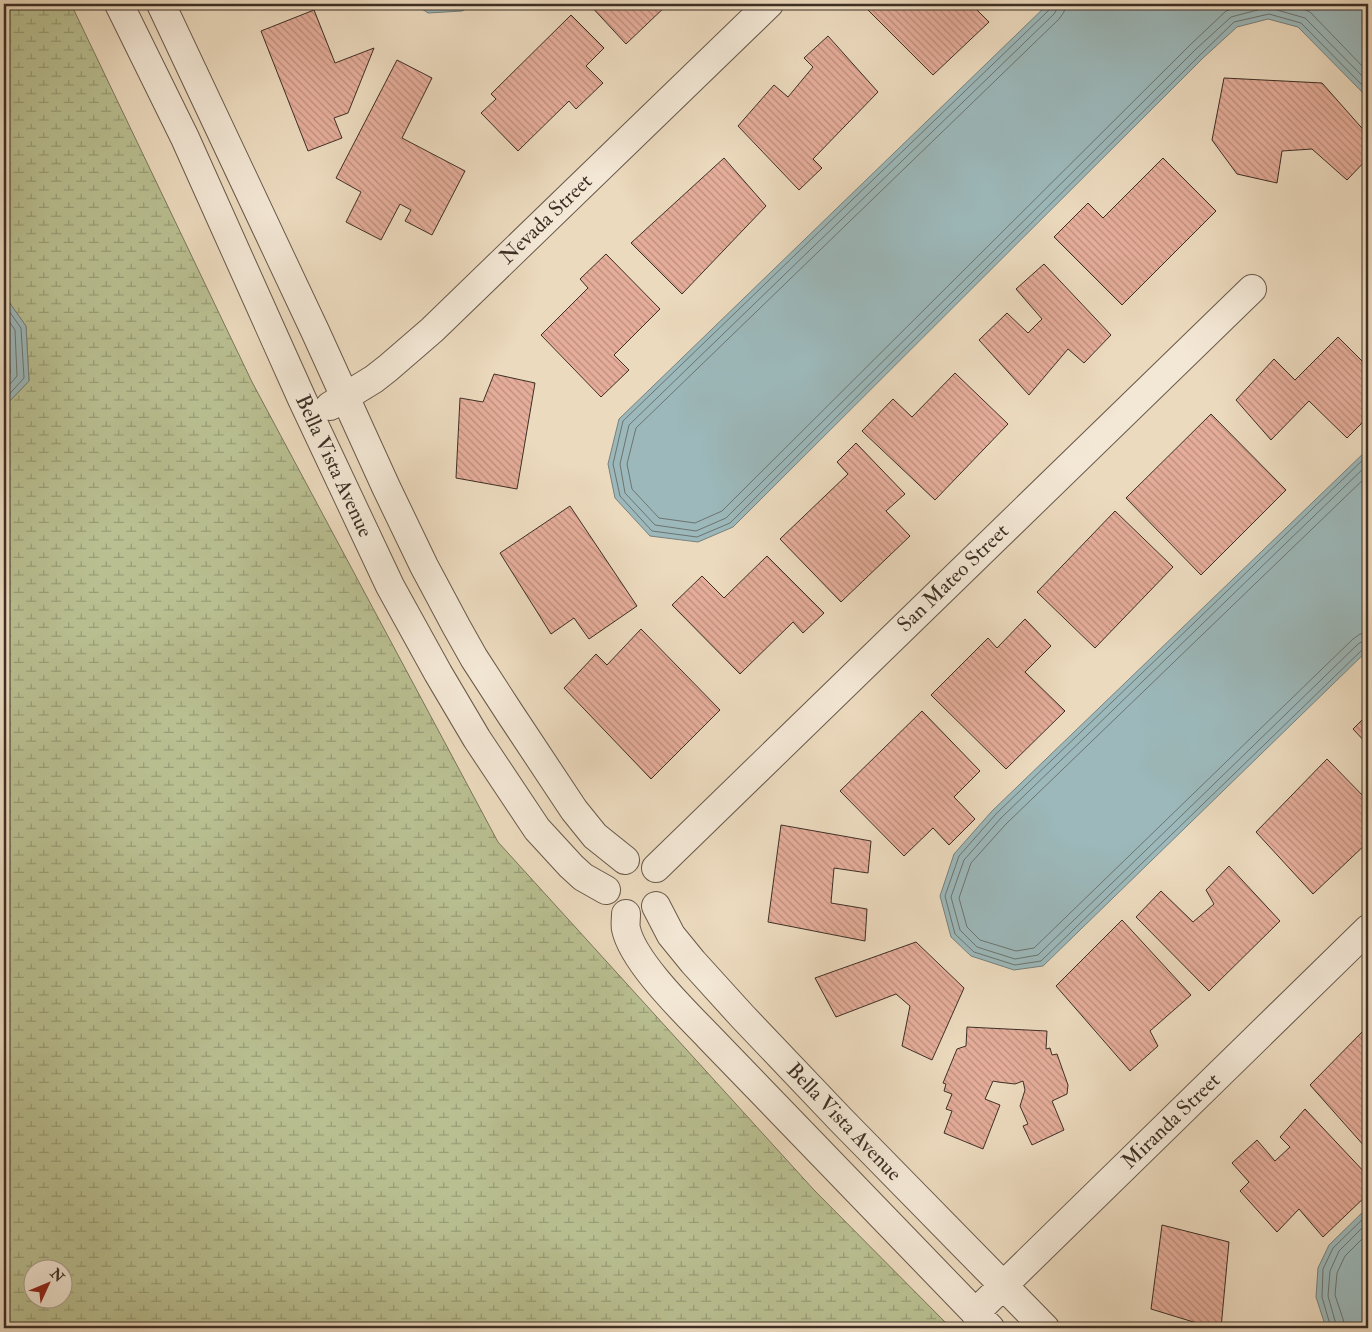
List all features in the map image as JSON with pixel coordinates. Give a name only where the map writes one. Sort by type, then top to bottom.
[{"type":"street","name":"Bella Vista Avenue","points":[[119,4],[185,138],[311,417],[390,586],[438,673],[492,763],[548,842],[583,877],[606,890],[608,898],[613,905],[626,914],[626,929],[630,941],[638,956],[668,993],[982,1320]]},
{"type":"street","name":"Bella Vista Avenue","points":[[162,4],[424,566],[474,658],[574,810],[596,836],[625,860]]},
{"type":"street","name":"Nevada Street","points":[[311,417],[388,368],[432,330],[769,4]]},
{"type":"street","name":"San Mateo Street","points":[[656,868],[1252,289]]},
{"type":"street","points":[[606,890],[609,875],[613,868],[625,860],[642,860],[656,868],[662,883],[660,899],[656,906],[642,914],[626,914]]},
{"type":"street","name":"Bella Vista Avenue","points":[[656,906],[671,935],[736,1009],[841,1120],[1045,1328]]},
{"type":"street","name":"Miranda Street","points":[[982,1320],[1003,1285],[1368,929]]},
{"type":"green space","points":[[4,4],[71,4],[252,382],[498,842],[814,1190],[951,1328],[4,1328],[4,407],[29,381],[26,326],[4,295]]},
{"type":"water","points":[[415,4],[477,4],[462,11],[428,13]]},
{"type":"water","points":[[1048,4],[1368,4],[1368,98],[1298,27],[1268,19],[1237,27],[1203,58],[733,527],[698,542],[650,536],[615,498],[608,464],[619,419]]},
{"type":"water","points":[[4,295],[26,326],[29,381],[4,407]]},
{"type":"water","points":[[1368,449],[1368,650],[1043,966],[1014,970],[971,956],[951,937],[940,896],[954,854],[992,811]]},
{"type":"water","points":[[1368,1207],[1368,1328],[1326,1328],[1316,1297],[1318,1268],[1329,1245]]},
{"type":"building","points":[[589,4],[668,4],[626,44]]},
{"type":"building","points":[[862,4],[982,4],[976,9],[989,22],[933,75]]},
{"type":"building","points":[[314,10],[335,63],[374,48],[348,113],[334,118],[342,138],[308,151],[261,31]]},
{"type":"building","points":[[571,15],[604,48],[586,66],[603,83],[576,109],[569,101],[518,151],[481,113],[496,99],[491,94]]},
{"type":"building","points":[[828,36],[878,92],[813,159],[822,168],[799,190],[738,126],[774,85],[788,97],[813,67],[804,58]]},
{"type":"building","points":[[397,60],[432,78],[402,138],[465,171],[432,235],[405,221],[411,210],[400,204],[381,240],[346,222],[361,192],[336,178]]},
{"type":"building","points":[[1224,78],[1322,83],[1368,135],[1368,158],[1347,180],[1312,149],[1282,151],[1277,183],[1237,174],[1212,140]]},
{"type":"building","points":[[724,158],[766,206],[682,294],[631,243]]},
{"type":"building","points":[[1163,158],[1216,211],[1122,305],[1054,237],[1088,203],[1103,218]]},
{"type":"building","points":[[606,254],[660,309],[614,355],[629,370],[601,397],[541,335],[588,288],[580,279]]},
{"type":"building","points":[[1044,264],[1111,335],[1084,363],[1068,349],[1029,395],[979,340],[1007,313],[1028,333],[1042,319],[1016,289]]},
{"type":"building","points":[[1338,337],[1368,367],[1368,417],[1347,438],[1309,401],[1271,440],[1236,400],[1274,359],[1295,380]]},
{"type":"building","points":[[955,373],[1008,424],[935,500],[862,431],[893,399],[912,417]]},
{"type":"building","points":[[494,374],[535,383],[517,489],[456,478],[460,398],[483,402]]},
{"type":"building","points":[[1211,414],[1286,490],[1201,575],[1126,498]]},
{"type":"building","points":[[856,443],[905,494],[886,511],[910,536],[841,602],[780,539],[848,474],[837,462]]},
{"type":"building","points":[[570,506],[637,606],[589,639],[574,618],[551,634],[500,553]]},
{"type":"building","points":[[1115,511],[1173,567],[1095,648],[1037,592]]},
{"type":"building","points":[[767,556],[824,613],[803,633],[793,622],[740,674],[672,605],[702,576],[724,598]]},
{"type":"building","points":[[1025,619],[1051,646],[1025,672],[1065,711],[1006,769],[931,695],[988,638],[997,648]]},
{"type":"building","points":[[641,629],[720,710],[651,779],[564,688],[596,654],[607,665]]},
{"type":"building","points":[[922,711],[980,771],[954,797],[975,819],[949,845],[933,828],[904,856],[840,791]]},
{"type":"building","points":[[1368,714],[1368,745],[1353,729]]},
{"type":"building","points":[[1327,759],[1368,801],[1368,842],[1313,894],[1256,832]]},
{"type":"building","points":[[781,825],[871,841],[868,873],[834,868],[831,903],[867,909],[865,941],[768,922]]},
{"type":"building","points":[[1229,866],[1280,921],[1209,991],[1136,917],[1161,891],[1193,922],[1214,904],[1206,890]]},
{"type":"building","points":[[1122,920],[1191,995],[1150,1031],[1158,1046],[1130,1071],[1056,986]]},
{"type":"building","points":[[916,942],[964,988],[932,1060],[902,1046],[910,1006],[896,994],[836,1017],[815,978]]},
{"type":"building","points":[[1368,1026],[1368,1146],[1366,1148],[1310,1085]]},
{"type":"building","points":[[967,1027],[1047,1031],[1046,1049],[1050,1048],[1052,1055],[1057,1054],[1068,1085],[1067,1094],[1052,1101],[1064,1130],[1032,1145],[1023,1126],[1028,1124],[1020,1106],[1025,1090],[1023,1081],[1015,1084],[993,1081],[985,1099],[1000,1105],[983,1149],[944,1133],[952,1111],[946,1109],[952,1094],[944,1091],[946,1084],[943,1083],[957,1049],[966,1046]]},
{"type":"building","points":[[1305,1109],[1368,1176],[1368,1194],[1323,1237],[1299,1209],[1277,1232],[1240,1191],[1249,1182],[1232,1163],[1257,1140],[1275,1161],[1290,1147],[1280,1137]]},
{"type":"building","points":[[1162,1225],[1229,1242],[1221,1328],[1213,1328],[1151,1309]]}]
